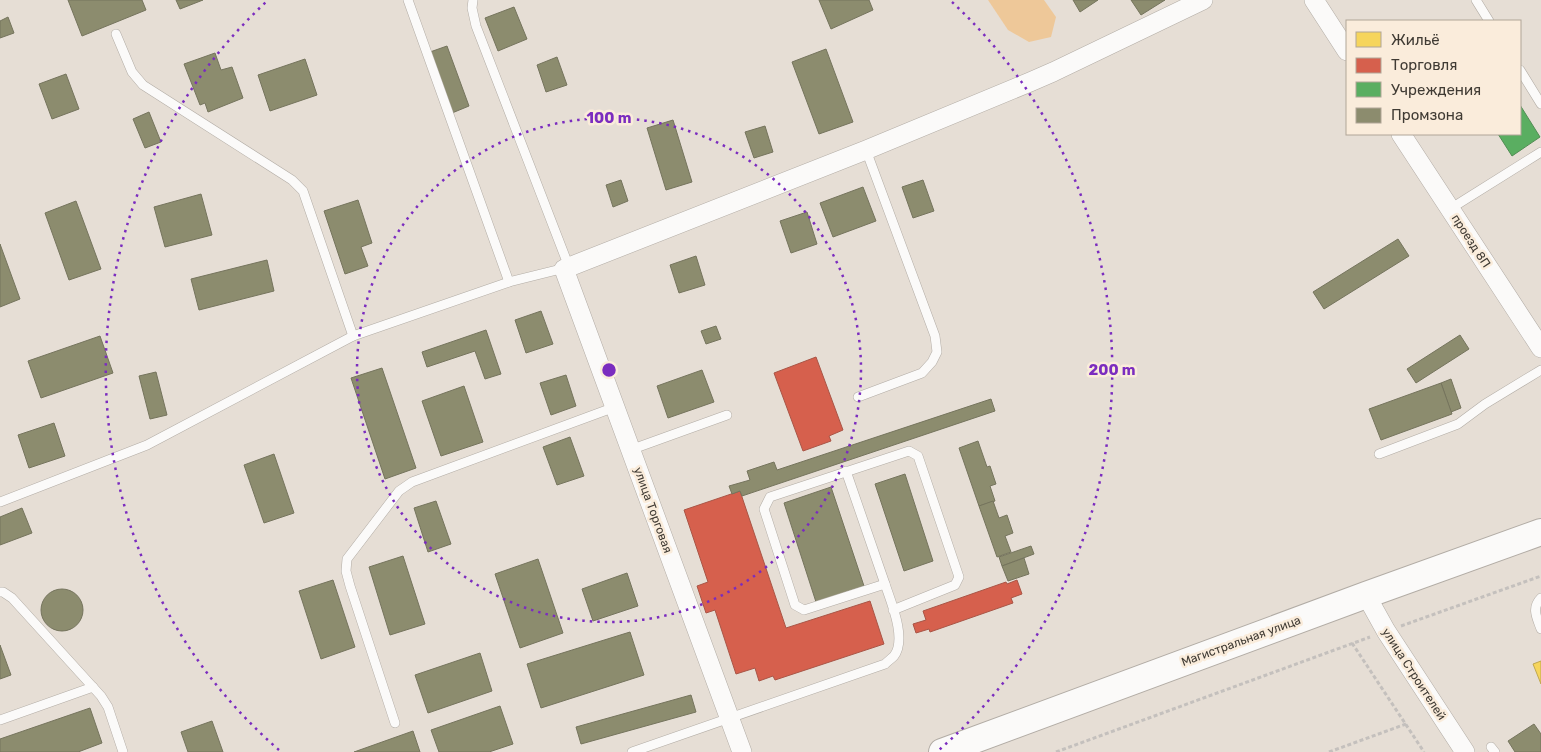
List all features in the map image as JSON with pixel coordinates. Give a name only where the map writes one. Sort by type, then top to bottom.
[{"type":"main road","name":"Магистральная улица","points":[[942,752],[1541,532]]},
{"type":"street","points":[[1318,1],[1346,49]]},
{"type":"street","points":[[566,268],[866,150],[1053,72],[1192,3]]},
{"type":"street","name":"проезд 8П","points":[[1402,135],[1541,348]]},
{"type":"street","name":"улица Торговая","points":[[566,268],[630,450],[742,752]]},
{"type":"street","name":"улица Строителей","points":[[1366,595],[1386,631],[1465,752]]},
{"type":"lane","points":[[408,0],[509,282]]},
{"type":"lane","points":[[0,502],[147,445],[353,336],[509,282],[566,268],[476,26],[472,0]]},
{"type":"lane","points":[[1476,0],[1488,20]]},
{"type":"lane","points":[[116,34],[132,72],[143,85],[292,180],[303,191],[353,336]]},
{"type":"lane","points":[[1521,72],[1541,104]]},
{"type":"lane","points":[[858,397],[922,372],[932,362],[937,352],[935,336],[866,150]]},
{"type":"lane","points":[[1450,209],[1541,152]]},
{"type":"lane","points":[[1379,454],[1458,424],[1485,404],[1541,370]]},
{"type":"lane","points":[[395,723],[350,586],[346,571],[347,559],[399,491],[412,482],[615,407]]},
{"type":"lane","points":[[630,450],[727,415]]},
{"type":"lane","points":[[885,584],[804,610],[795,605],[764,509],[770,497],[909,451],[918,456],[959,576],[955,585],[893,610]]},
{"type":"lane","points":[[632,752],[885,664],[894,655],[899,644],[898,629],[885,584],[846,471]]},
{"type":"lane","points":[[0,592],[12,598],[101,696],[108,707],[123,752]]},
{"type":"lane","points":[[1541,598],[1536,603],[1535,611],[1541,629]]},
{"type":"lane","points":[[0,720],[93,688]]},
{"type":"path","points":[[1056,752],[1541,576]]},
{"type":"path","points":[[1352,643],[1424,752]]},
{"type":"path","points":[[1329,752],[1406,724]]},
{"type":"shaded area","points":[[988,0],[1044,0],[1056,17],[1051,37],[1029,42],[1008,30]]},
{"type":"building: Жильё","points":[[1541,661],[1541,684],[1533,664]]},
{"type":"building: Торговля","points":[[816,357],[843,430],[829,436],[831,441],[803,451],[774,373]]},
{"type":"building: Торговля","points":[[740,491],[786,628],[870,601],[884,644],[775,680],[773,676],[759,681],[755,668],[736,674],[715,610],[706,613],[697,586],[708,582],[684,510]]},
{"type":"building: Торговля","points":[[1017,580],[1022,594],[1011,598],[1013,603],[930,632],[929,629],[916,633],[913,624],[926,620],[923,611],[1006,582],[1007,584]]},
{"type":"building: Учреждения","points":[[1521,107],[1540,137],[1512,156],[1499,135],[1521,135]]},
{"type":"building: Промзона","points":[[68,0],[142,0],[146,10],[82,36]]},
{"type":"building: Промзона","points":[[176,0],[203,0],[180,9]]},
{"type":"building: Промзона","points":[[819,0],[869,0],[873,10],[831,29]]},
{"type":"building: Промзона","points":[[1073,0],[1098,0],[1080,12]]},
{"type":"building: Промзона","points":[[1131,0],[1165,0],[1141,15]]},
{"type":"building: Промзона","points":[[514,7],[527,39],[498,51],[485,18]]},
{"type":"building: Промзона","points":[[8,17],[14,33],[0,38],[0,21]]},
{"type":"building: Промзона","points":[[447,46],[469,106],[452,113],[430,52]]},
{"type":"building: Промзона","points":[[826,49],[853,122],[819,134],[792,62]]},
{"type":"building: Промзона","points":[[215,53],[221,70],[232,67],[243,98],[208,112],[205,103],[200,105],[184,64]]},
{"type":"building: Промзона","points":[[557,57],[567,85],[546,92],[537,65]]},
{"type":"building: Промзона","points":[[305,59],[317,95],[270,111],[258,75]]},
{"type":"building: Промзона","points":[[66,74],[79,109],[52,119],[39,84]]},
{"type":"building: Промзона","points":[[149,112],[161,142],[145,148],[133,119]]},
{"type":"building: Промзона","points":[[673,120],[692,182],[666,190],[647,128]]},
{"type":"building: Промзона","points":[[765,126],[773,152],[754,158],[745,132]]},
{"type":"building: Промзона","points":[[621,180],[628,201],[613,207],[606,185]]},
{"type":"building: Промзона","points":[[923,180],[934,211],[913,218],[902,187]]},
{"type":"building: Промзона","points":[[863,187],[876,221],[833,237],[820,203]]},
{"type":"building: Промзона","points":[[201,194],[212,235],[165,247],[154,207]]},
{"type":"building: Промзона","points":[[358,200],[372,243],[361,247],[368,266],[345,274],[324,211]]},
{"type":"building: Промзона","points":[[76,201],[101,269],[69,280],[45,213]]},
{"type":"building: Промзона","points":[[807,212],[817,244],[791,253],[780,221]]},
{"type":"building: Промзона","points":[[1398,239],[1409,256],[1324,309],[1313,292]]},
{"type":"building: Промзона","points":[[0,244],[20,299],[0,307]]},
{"type":"building: Промзона","points":[[696,256],[705,285],[679,293],[670,265]]},
{"type":"building: Промзона","points":[[267,260],[274,291],[199,310],[191,279]]},
{"type":"building: Промзона","points":[[541,311],[553,344],[526,353],[515,320]]},
{"type":"building: Промзона","points":[[716,326],[721,339],[706,344],[701,331]]},
{"type":"building: Промзона","points":[[486,330],[501,374],[485,379],[475,351],[427,367],[422,352]]},
{"type":"building: Промзона","points":[[1460,335],[1469,349],[1416,383],[1407,369]]},
{"type":"building: Промзона","points":[[100,336],[113,373],[41,398],[28,361]]},
{"type":"building: Промзона","points":[[382,368],[416,468],[385,479],[351,378]]},
{"type":"building: Промзона","points":[[702,370],[714,402],[668,418],[657,386]]},
{"type":"building: Промзона","points":[[156,372],[167,415],[150,419],[139,376]]},
{"type":"building: Промзона","points":[[566,375],[576,406],[551,415],[540,383]]},
{"type":"building: Промзона","points":[[1451,379],[1461,408],[1451,412],[1441,383]]},
{"type":"building: Промзона","points":[[1441,383],[1452,414],[1381,440],[1369,409]]},
{"type":"building: Промзона","points":[[464,386],[483,442],[441,456],[422,401]]},
{"type":"building: Промзона","points":[[991,399],[995,411],[742,496],[740,491],[732,494],[729,486],[750,480],[747,471],[774,462],[777,470]]},
{"type":"building: Промзона","points":[[54,423],[65,456],[29,468],[18,435]]},
{"type":"building: Промзона","points":[[570,437],[584,476],[557,485],[543,447]]},
{"type":"building: Промзона","points":[[978,441],[987,467],[990,466],[996,484],[990,486],[995,501],[979,506],[959,448]]},
{"type":"building: Промзона","points":[[274,454],[294,513],[264,523],[244,465]]},
{"type":"building: Промзона","points":[[905,474],[933,561],[904,571],[875,484]]},
{"type":"building: Промзона","points":[[831,487],[864,586],[816,602],[784,503]]},
{"type":"building: Промзона","points":[[436,501],[451,544],[428,552],[414,508]]},
{"type":"building: Промзона","points":[[993,501],[999,518],[1007,515],[1013,533],[1005,536],[1011,552],[997,557],[979,506]]},
{"type":"building: Промзона","points":[[22,508],[32,533],[0,545],[0,517]]},
{"type":"building: Промзона","points":[[1031,546],[1034,554],[1002,566],[999,557]]},
{"type":"building: Промзона","points":[[403,556],[425,624],[390,635],[369,567]]},
{"type":"building: Промзона","points":[[1024,558],[1029,574],[1008,581],[1002,566]]},
{"type":"building: Промзона","points":[[538,559],[563,633],[520,648],[495,574]]},
{"type":"building: Промзона","points":[[627,573],[638,606],[593,621],[582,589]]},
{"type":"building: Промзона","points":[[333,580],[355,647],[321,659],[299,591]]},
{"type":"building: Промзона","points":[[58,589],[66,589],[77,595],[83,610],[77,625],[66,631],[58,631],[47,625],[41,614],[41,606],[47,595]]},
{"type":"building: Промзона","points":[[630,632],[644,675],[541,708],[527,664]]},
{"type":"building: Промзона","points":[[0,645],[11,675],[0,679]]},
{"type":"building: Промзона","points":[[480,653],[492,691],[428,713],[415,675]]},
{"type":"building: Промзона","points":[[691,695],[696,712],[581,744],[576,727]]},
{"type":"building: Промзона","points":[[500,706],[513,744],[489,752],[439,752],[431,730]]},
{"type":"building: Промзона","points":[[90,708],[102,743],[78,752],[0,752],[0,739]]},
{"type":"building: Промзона","points":[[212,721],[223,752],[188,752],[181,732]]},
{"type":"building: Промзона","points":[[1534,724],[1541,734],[1541,752],[1515,752],[1508,741]]},
{"type":"building: Промзона","points":[[413,731],[420,752],[354,752]]}]
